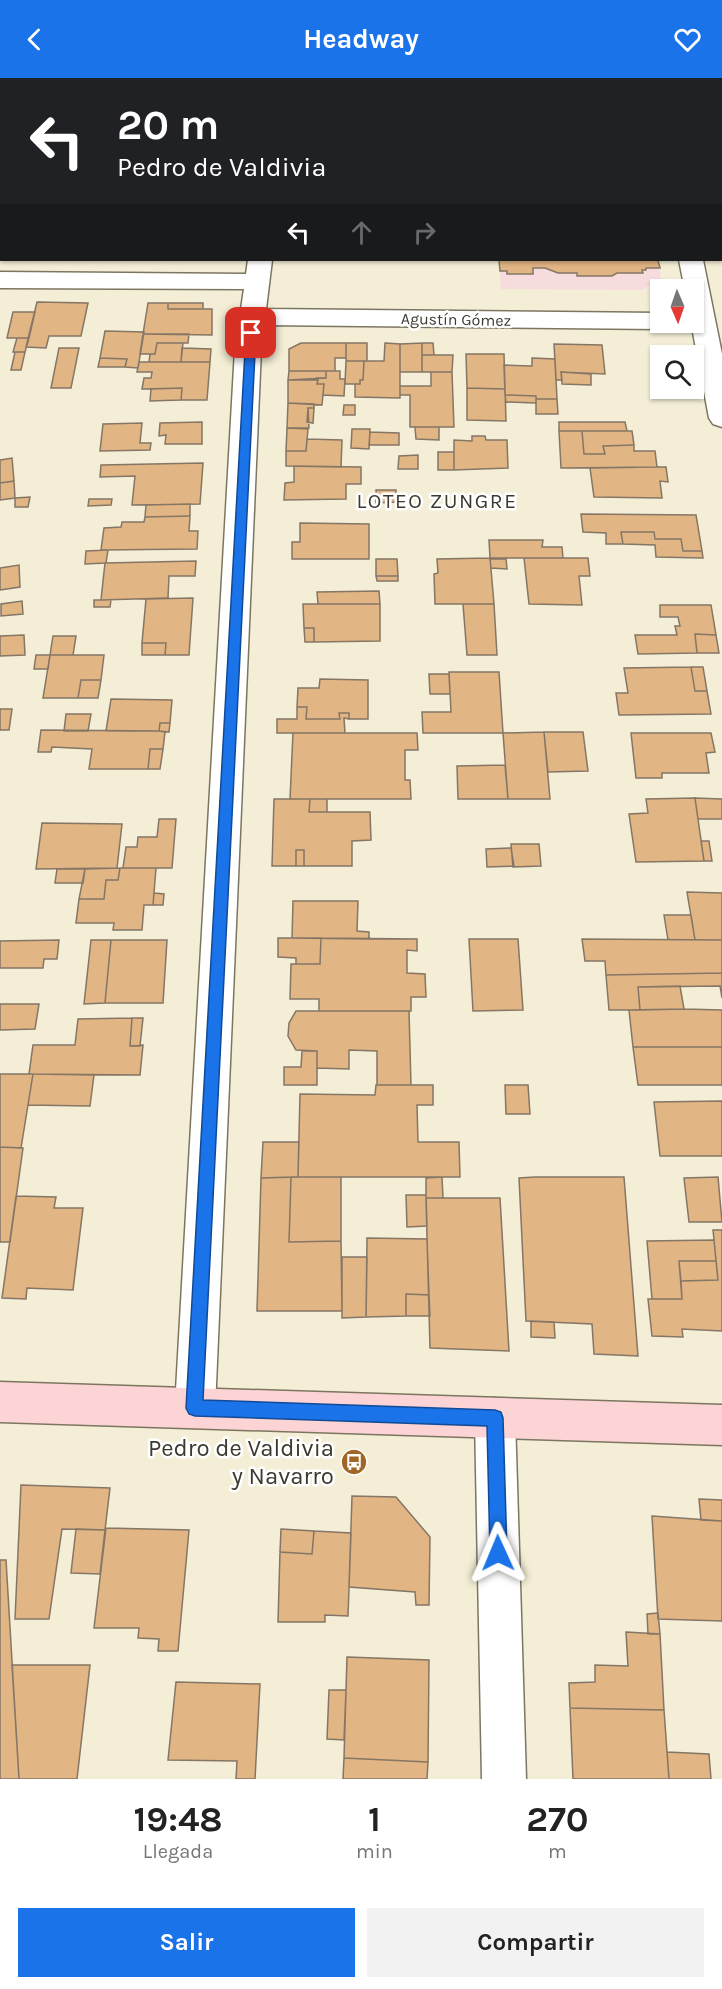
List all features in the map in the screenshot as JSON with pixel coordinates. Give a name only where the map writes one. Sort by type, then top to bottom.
[{"type":"street","points":[[692,261],[694,279]]},
{"type":"street","points":[[0,280],[259,271],[248,349],[195,1408]]},
{"type":"street","name":"Agustín Gómez","points":[[253,317],[650,321]]},
{"type":"street","points":[[701,333],[722,418]]},
{"type":"street","points":[[0,1402],[722,1425]]},
{"type":"street","points":[[495,1418],[504,1779]]},
{"type":"shaded area","points":[[499,261],[658,261],[661,278],[650,279],[650,285],[642,290],[501,289]]},
{"type":"building","points":[[499,261],[658,261],[660,268],[646,268],[642,270],[643,273],[617,273],[612,276],[577,276],[577,273],[558,273],[545,268],[533,268],[533,274],[507,274],[507,271],[500,271]]},
{"type":"building","points":[[37,302],[88,303],[81,336],[49,336],[46,348],[26,347]]},
{"type":"building","points":[[148,303],[168,303],[168,309],[212,309],[212,335],[143,334]]},
{"type":"building","points":[[168,303],[203,303],[203,309],[168,309]]},
{"type":"building","points":[[13,312],[35,312],[29,338],[7,338]]},
{"type":"building","points":[[105,331],[144,332],[138,368],[125,367],[127,359],[100,358]]},
{"type":"building","points":[[143,334],[189,334],[188,343],[157,343],[155,354],[140,354]]},
{"type":"building","points":[[17,338],[29,338],[25,352],[13,352]]},
{"type":"building","points":[[157,343],[183,343],[181,362],[149,362],[150,354],[155,354]]},
{"type":"building","points":[[301,343],[346,343],[346,358],[335,358],[335,371],[289,371],[289,349]]},
{"type":"building","points":[[346,343],[367,343],[367,361],[346,361]]},
{"type":"building","points":[[385,343],[400,344],[400,398],[355,397],[355,384],[360,384],[360,380],[363,380],[364,361],[384,361]]},
{"type":"building","points":[[422,343],[433,343],[434,355],[422,355]]},
{"type":"building","points":[[422,343],[422,372],[400,372],[400,344]]},
{"type":"building","points":[[554,344],[602,345],[605,374],[561,372],[562,380],[556,380]]},
{"type":"building","points":[[59,348],[79,348],[71,388],[51,388]]},
{"type":"building","points":[[182,348],[211,349],[210,362],[181,362]]},
{"type":"building","points":[[15,352],[25,352],[21,370],[11,370]]},
{"type":"building","points":[[466,354],[504,354],[505,389],[467,388]]},
{"type":"building","points":[[422,355],[453,355],[452,372],[422,372]]},
{"type":"building","points":[[100,358],[127,359],[125,367],[98,367]]},
{"type":"building","points":[[532,358],[555,359],[557,399],[505,395],[504,365],[532,366]]},
{"type":"building","points":[[346,361],[364,361],[363,380],[360,380],[360,384],[345,384]]},
{"type":"building","points":[[139,362],[210,362],[207,400],[181,400],[182,388],[142,389],[144,378],[151,378],[152,372],[137,372]]},
{"type":"building","points":[[289,371],[326,371],[326,378],[288,380]]},
{"type":"building","points":[[326,371],[340,371],[340,379],[345,379],[344,396],[323,395],[324,384],[317,384],[318,380],[315,380],[326,378]]},
{"type":"building","points":[[431,372],[452,372],[454,427],[410,427],[410,395],[400,395],[400,386],[431,386]]},
{"type":"building","points":[[561,372],[591,374],[591,385],[562,384]]},
{"type":"building","points":[[288,380],[318,380],[317,384],[324,384],[322,405],[288,403]]},
{"type":"building","points":[[182,388],[181,400],[150,401],[151,389]]},
{"type":"building","points":[[467,388],[505,389],[506,421],[467,420]]},
{"type":"building","points":[[505,395],[536,396],[536,403],[506,402]]},
{"type":"building","points":[[536,399],[557,399],[558,414],[536,414]]},
{"type":"building","points":[[288,403],[314,404],[314,408],[308,408],[309,428],[287,428]]},
{"type":"building","points":[[344,405],[355,405],[355,415],[343,415]]},
{"type":"building","points":[[308,408],[314,408],[313,423],[307,422]]},
{"type":"building","points":[[202,422],[202,444],[165,444],[166,435],[159,436],[160,423]]},
{"type":"building","points":[[559,422],[625,422],[627,431],[559,431]]},
{"type":"building","points":[[142,423],[140,443],[151,443],[150,450],[100,451],[103,424]]},
{"type":"building","points":[[415,427],[439,427],[439,440],[416,439]]},
{"type":"building","points":[[287,428],[308,429],[306,451],[286,451]]},
{"type":"building","points":[[352,429],[370,429],[369,449],[351,448]]},
{"type":"building","points":[[559,431],[582,431],[584,454],[605,454],[603,446],[634,445],[634,451],[655,451],[657,467],[561,468]]},
{"type":"building","points":[[582,431],[632,431],[634,445],[603,446],[605,454],[584,454]]},
{"type":"building","points":[[370,432],[399,433],[399,445],[369,445]]},
{"type":"building","points":[[472,436],[485,436],[486,440],[507,440],[508,468],[454,470],[454,440],[472,441]]},
{"type":"building","points":[[307,439],[342,440],[341,467],[286,466],[286,451],[306,451]]},
{"type":"building","points":[[438,452],[454,452],[454,470],[438,470]]},
{"type":"building","points":[[418,455],[418,469],[398,469],[399,456]]},
{"type":"building","points":[[12,458],[14,481],[0,483],[0,460]]},
{"type":"building","points":[[203,463],[200,504],[132,505],[135,476],[100,477],[101,465]]},
{"type":"building","points":[[294,466],[361,467],[361,484],[346,484],[346,499],[284,500],[285,483],[294,482]]},
{"type":"building","points":[[666,467],[668,482],[660,481],[662,498],[594,497],[590,468]]},
{"type":"building","points":[[14,481],[15,498],[0,500],[0,483]]},
{"type":"building","points":[[376,490],[396,490],[396,502],[376,503]]},
{"type":"building","points":[[30,497],[28,507],[15,507],[15,498]]},
{"type":"building","points":[[89,499],[112,499],[111,505],[88,506]]},
{"type":"building","points":[[190,504],[190,516],[145,517],[146,505]]},
{"type":"building","points":[[581,514],[696,515],[702,551],[683,551],[681,539],[655,539],[654,532],[621,532],[623,544],[606,544],[606,533],[583,532]]},
{"type":"building","points":[[190,516],[189,531],[198,531],[197,549],[101,550],[104,528],[121,527],[122,522],[144,522],[145,517]]},
{"type":"building","points":[[300,523],[369,524],[369,559],[292,559],[292,542],[300,542]]},
{"type":"building","points":[[621,532],[654,532],[655,539],[681,539],[683,551],[702,551],[703,558],[656,557],[655,545],[623,544]]},
{"type":"building","points":[[489,540],[543,540],[542,547],[562,547],[563,558],[490,558]]},
{"type":"building","points":[[108,550],[106,563],[85,564],[86,551]]},
{"type":"building","points":[[490,558],[494,604],[435,604],[434,574],[438,573],[437,559]]},
{"type":"building","points":[[524,558],[588,558],[590,576],[579,576],[582,605],[529,604]]},
{"type":"building","points":[[376,559],[397,559],[398,576],[376,576]]},
{"type":"building","points":[[490,559],[506,559],[507,569],[491,568]]},
{"type":"building","points":[[196,561],[195,576],[169,576],[168,598],[101,600],[105,563]]},
{"type":"building","points":[[19,565],[20,587],[0,590],[0,568]]},
{"type":"building","points":[[376,576],[398,576],[398,581],[377,581]]},
{"type":"building","points":[[379,591],[380,604],[318,604],[317,592]]},
{"type":"building","points":[[193,598],[189,655],[165,655],[166,643],[142,643],[146,599]]},
{"type":"building","points":[[94,600],[111,600],[110,607],[94,607]]},
{"type":"building","points":[[22,601],[23,614],[1,616],[1,604]]},
{"type":"building","points":[[303,604],[380,604],[380,641],[314,642],[314,628],[304,628]]},
{"type":"building","points":[[463,604],[494,604],[497,655],[467,655]]},
{"type":"building","points":[[660,605],[711,605],[716,635],[695,634],[697,653],[638,654],[635,635],[677,635],[675,626],[680,626],[678,617],[660,617]]},
{"type":"building","points":[[304,628],[314,628],[314,642],[305,642]]},
{"type":"building","points":[[695,634],[716,635],[719,653],[697,653]]},
{"type":"building","points":[[24,635],[25,655],[0,656],[0,636]]},
{"type":"building","points":[[53,636],[76,636],[73,655],[50,655]]},
{"type":"building","points":[[142,643],[166,643],[165,655],[142,655]]},
{"type":"building","points":[[36,655],[50,655],[48,669],[34,669]]},
{"type":"building","points":[[50,655],[104,655],[101,680],[81,680],[78,698],[43,698]]},
{"type":"building","points":[[691,667],[703,667],[707,691],[695,691]]},
{"type":"building","points":[[691,667],[695,691],[707,691],[711,714],[619,715],[616,693],[628,693],[624,668]]},
{"type":"building","points":[[449,672],[499,672],[503,733],[423,733],[422,712],[451,712]]},
{"type":"building","points":[[429,674],[449,674],[450,694],[430,694]]},
{"type":"building","points":[[320,679],[368,680],[368,719],[349,719],[349,713],[339,713],[340,719],[306,719],[307,707],[297,707],[298,688],[319,688]]},
{"type":"building","points":[[81,680],[101,680],[98,698],[78,698]]},
{"type":"building","points":[[111,699],[172,700],[170,723],[160,723],[159,731],[106,731]]},
{"type":"building","points":[[297,707],[307,707],[306,719],[340,719],[339,713],[349,713],[349,719],[344,718],[345,733],[277,733],[277,719],[297,719]]},
{"type":"building","points":[[0,709],[12,709],[9,730],[0,730]]},
{"type":"building","points":[[66,714],[91,714],[88,731],[64,731]]},
{"type":"building","points":[[160,723],[170,723],[169,732],[159,731]]},
{"type":"building","points":[[41,730],[165,732],[163,749],[150,749],[148,769],[89,769],[92,749],[52,747],[51,752],[38,752]]},
{"type":"building","points":[[544,732],[583,732],[588,771],[548,772]]},
{"type":"building","points":[[544,732],[550,799],[508,799],[503,733]]},
{"type":"building","points":[[293,733],[417,733],[418,750],[405,750],[405,780],[410,780],[411,799],[290,799]]},
{"type":"building","points":[[631,733],[711,733],[715,752],[706,753],[709,773],[662,773],[662,778],[636,778]]},
{"type":"building","points":[[150,749],[163,749],[160,769],[148,769]]},
{"type":"building","points":[[505,765],[508,799],[458,799],[457,766]]},
{"type":"building","points":[[695,798],[722,799],[722,819],[698,819]]},
{"type":"building","points":[[695,798],[704,861],[636,862],[629,814],[648,813],[646,799]]},
{"type":"building","points":[[274,799],[310,799],[309,812],[370,812],[371,840],[352,841],[352,866],[304,866],[304,850],[296,850],[296,866],[272,866]]},
{"type":"building","points":[[310,799],[327,799],[327,812],[309,812]]},
{"type":"building","points":[[159,819],[176,819],[172,868],[123,868],[126,847],[137,847],[138,837],[157,837]]},
{"type":"building","points":[[42,823],[122,824],[117,868],[36,869]]},
{"type":"building","points":[[701,841],[709,841],[712,861],[704,861]]},
{"type":"building","points":[[511,844],[539,844],[541,866],[513,867]]},
{"type":"building","points":[[511,848],[514,866],[487,867],[486,849]]},
{"type":"building","points":[[296,850],[304,850],[304,866],[296,866]]},
{"type":"building","points":[[120,868],[118,880],[106,880],[104,899],[79,899],[85,869]]},
{"type":"building","points":[[120,868],[156,868],[153,905],[144,905],[142,930],[113,930],[114,923],[76,923],[79,899],[104,899],[106,880],[118,880]]},
{"type":"building","points":[[57,869],[85,869],[83,883],[55,883]]},
{"type":"building","points":[[687,892],[722,893],[722,940],[695,940]]},
{"type":"building","points":[[154,893],[164,894],[163,905],[153,905]]},
{"type":"building","points":[[293,901],[358,901],[357,931],[369,932],[369,939],[292,938]]},
{"type":"building","points":[[664,915],[691,915],[695,940],[668,940]]},
{"type":"building","points":[[278,938],[321,938],[320,964],[296,964],[296,958],[278,957]]},
{"type":"building","points":[[321,938],[417,939],[417,951],[407,950],[407,973],[425,974],[426,997],[411,997],[411,1011],[319,1011],[319,999],[290,999],[291,964],[320,964]]},
{"type":"building","points":[[469,939],[518,939],[523,1010],[473,1011]]},
{"type":"building","points":[[582,939],[722,940],[722,973],[606,975],[605,961],[585,961]]},
{"type":"building","points":[[59,940],[57,959],[44,959],[43,968],[0,968],[0,941]]},
{"type":"building","points":[[91,940],[111,940],[105,1003],[84,1004]]},
{"type":"building","points":[[111,940],[167,940],[163,1003],[105,1003]]},
{"type":"building","points":[[722,973],[722,998],[720,986],[638,987],[640,1010],[609,1010],[606,975]]},
{"type":"building","points":[[680,986],[684,1009],[640,1010],[638,987]]},
{"type":"building","points":[[0,1004],[39,1004],[35,1029],[0,1030]]},
{"type":"building","points":[[629,1010],[722,1010],[722,1047],[633,1047]]},
{"type":"building","points":[[296,1011],[409,1011],[411,1085],[377,1085],[377,1051],[349,1050],[349,1069],[317,1068],[317,1051],[296,1050],[288,1036],[289,1023]]},
{"type":"building","points":[[132,1018],[143,1018],[140,1046],[130,1046]]},
{"type":"building","points":[[132,1018],[130,1046],[143,1045],[140,1075],[29,1074],[33,1045],[75,1045],[78,1019]]},
{"type":"building","points":[[633,1047],[722,1047],[722,1085],[638,1085]]},
{"type":"building","points":[[302,1051],[317,1051],[317,1085],[284,1085],[284,1067],[301,1067]]},
{"type":"building","points":[[0,1074],[33,1074],[21,1148],[0,1147]]},
{"type":"building","points":[[33,1074],[94,1075],[90,1106],[28,1105]]},
{"type":"building","points":[[376,1085],[433,1085],[433,1105],[417,1105],[418,1142],[459,1142],[460,1177],[298,1177],[300,1094],[375,1095]]},
{"type":"building","points":[[505,1085],[528,1085],[530,1114],[506,1114]]},
{"type":"building","points":[[722,1101],[722,1156],[660,1156],[654,1102]]},
{"type":"building","points":[[263,1142],[299,1142],[298,1177],[261,1178]]},
{"type":"building","points":[[0,1147],[23,1148],[10,1242],[0,1242]]},
{"type":"building","points":[[291,1177],[341,1177],[341,1241],[289,1242]]},
{"type":"building","points":[[291,1177],[289,1242],[341,1241],[342,1311],[257,1311],[261,1178]]},
{"type":"building","points":[[442,1177],[443,1198],[426,1198],[426,1178]]},
{"type":"building","points":[[624,1177],[638,1356],[594,1354],[592,1324],[526,1321],[519,1178]]},
{"type":"building","points":[[718,1177],[722,1222],[689,1222],[684,1178]]},
{"type":"building","points":[[406,1195],[426,1195],[427,1226],[407,1227]]},
{"type":"building","points":[[16,1196],[56,1197],[54,1208],[83,1208],[73,1290],[27,1288],[26,1299],[2,1298]]},
{"type":"building","points":[[426,1198],[500,1198],[509,1351],[430,1348]]},
{"type":"building","points":[[713,1230],[722,1230],[722,1331],[682,1329],[683,1337],[652,1336],[648,1299],[682,1299],[681,1281],[718,1280]]},
{"type":"building","points":[[367,1238],[427,1239],[429,1295],[406,1294],[406,1316],[366,1317]]},
{"type":"building","points":[[714,1240],[716,1261],[679,1261],[682,1299],[652,1299],[647,1241]]},
{"type":"building","points":[[342,1257],[367,1257],[366,1317],[342,1318]]},
{"type":"building","points":[[679,1261],[716,1261],[718,1280],[681,1281]]},
{"type":"building","points":[[406,1294],[429,1295],[430,1316],[406,1316]]},
{"type":"building","points":[[531,1321],[554,1322],[555,1338],[531,1337]]},
{"type":"building","points":[[21,1485],[110,1488],[105,1530],[62,1529],[49,1619],[15,1619]]},
{"type":"building","points":[[352,1496],[396,1497],[430,1537],[429,1605],[416,1605],[415,1592],[349,1587]]},
{"type":"building","points":[[699,1499],[722,1500],[722,1521],[701,1520]]},
{"type":"building","points":[[652,1516],[722,1521],[722,1621],[658,1619]]},
{"type":"building","points":[[106,1528],[189,1530],[178,1651],[158,1651],[159,1639],[138,1638],[139,1628],[94,1628]]},
{"type":"building","points":[[76,1529],[105,1530],[100,1574],[71,1573]]},
{"type":"building","points":[[281,1529],[314,1531],[312,1554],[280,1552]]},
{"type":"building","points":[[314,1531],[351,1533],[348,1616],[325,1615],[325,1622],[278,1622],[280,1552],[312,1554]]},
{"type":"building","points":[[0,1560],[6,1560],[19,1779],[0,1779]]},
{"type":"building","points":[[658,1613],[660,1634],[648,1634],[647,1614]]},
{"type":"building","points":[[626,1632],[660,1634],[664,1710],[570,1708],[569,1683],[595,1682],[595,1665],[628,1666]]},
{"type":"building","points":[[347,1657],[429,1660],[428,1762],[344,1758]]},
{"type":"building","points":[[12,1665],[90,1665],[77,1779],[19,1779]]},
{"type":"building","points":[[176,1682],[260,1684],[255,1779],[236,1779],[237,1761],[168,1760]]},
{"type":"building","points":[[329,1690],[346,1690],[344,1740],[327,1739]]},
{"type":"building","points":[[570,1708],[664,1710],[669,1779],[573,1779]]},
{"type":"building","points":[[667,1752],[709,1754],[711,1779],[669,1779]]},
{"type":"building","points":[[344,1758],[428,1762],[427,1779],[343,1779]]},
{"type":"place","name":"Pedro de Valdivia y Navarro","points":[[354,1462]]},
{"type":"district","name":"LOTEO ZUNGRE","points":[[437,501]]},
{"type":"route","points":[[251,333],[248,349],[195,1408],[495,1418],[498,1553]]}]
